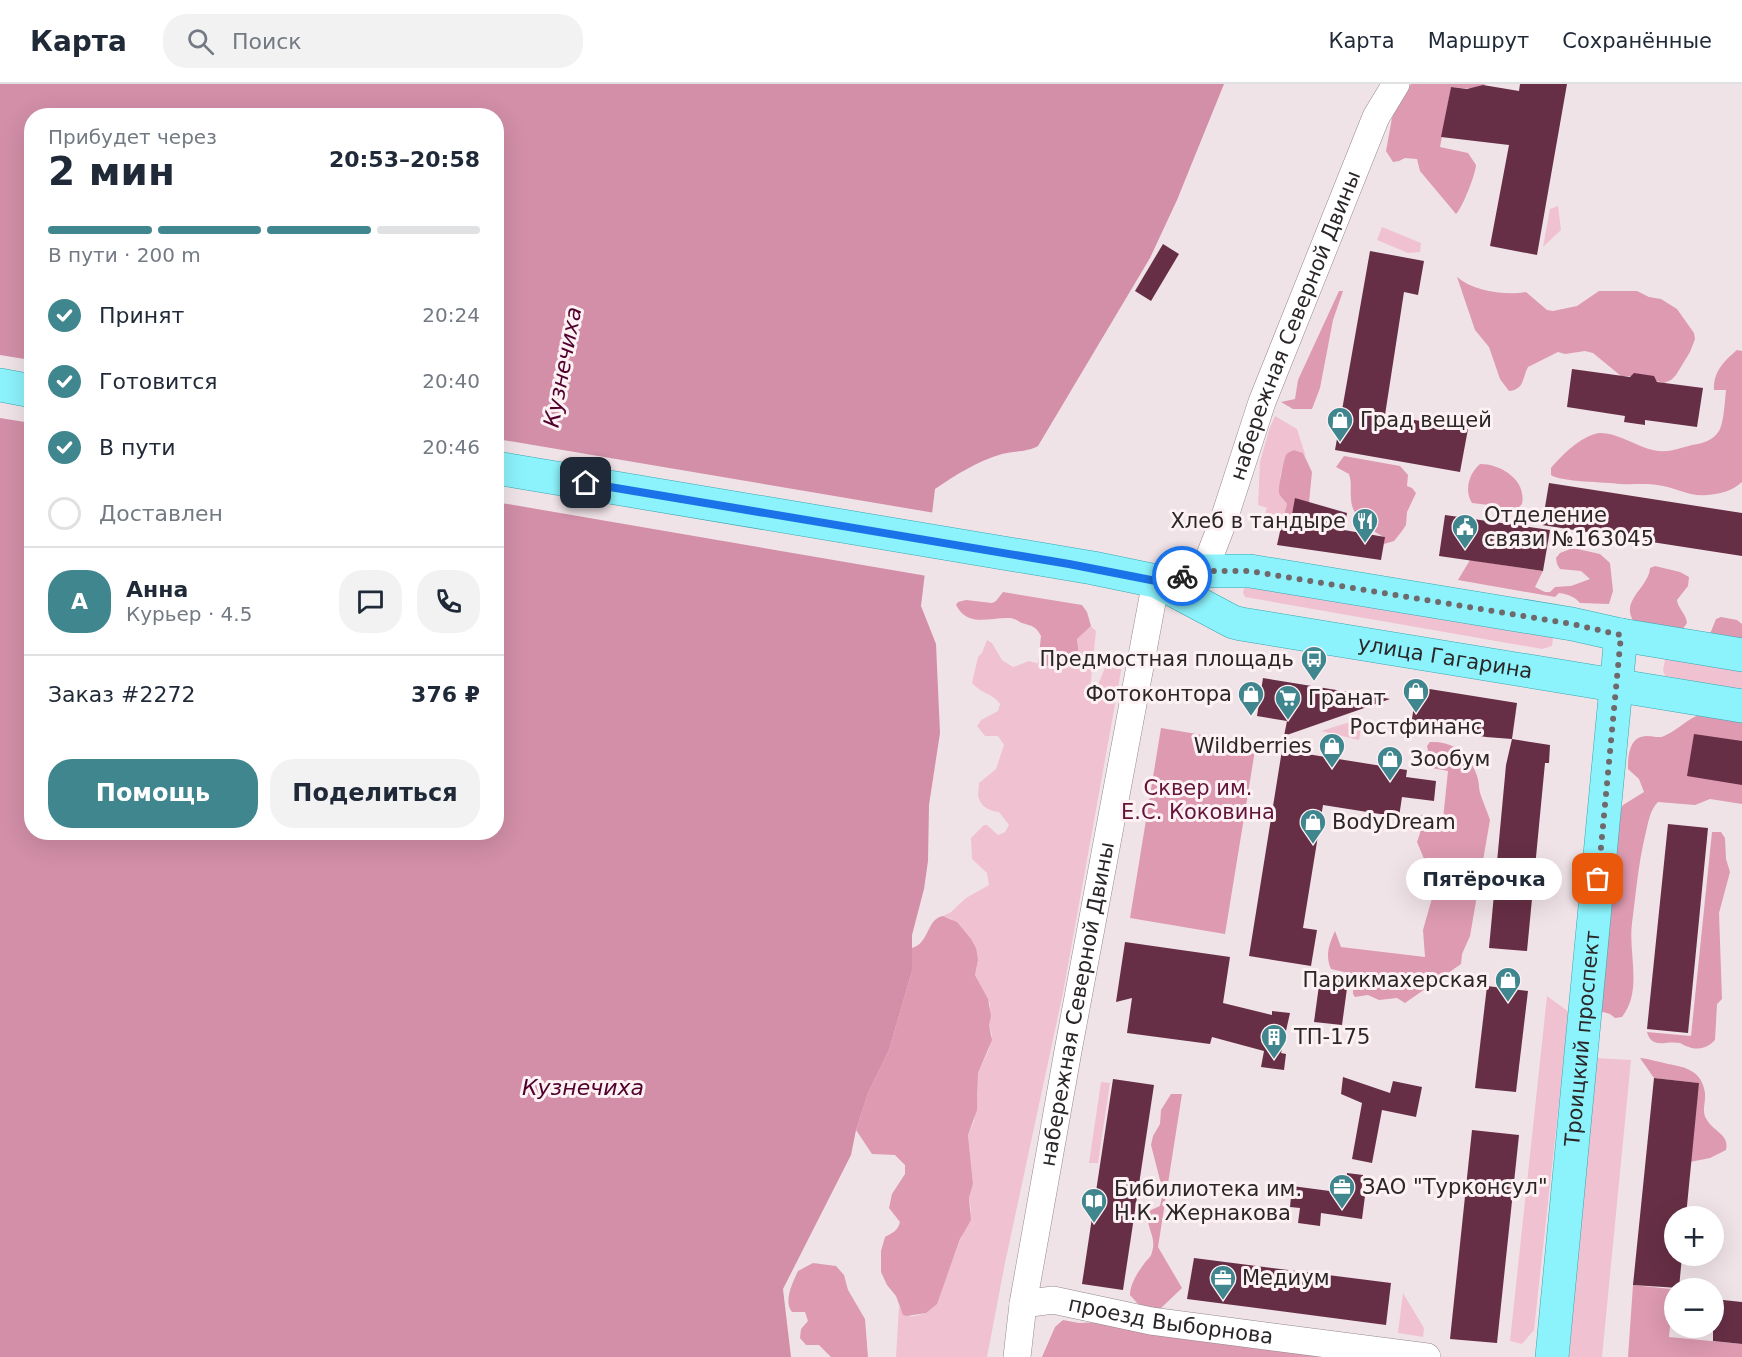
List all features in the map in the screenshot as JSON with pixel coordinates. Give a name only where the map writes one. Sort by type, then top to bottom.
[{"type":"main road","points":[[0,385],[24,390]]},
{"type":"main road","name":"улица Гагарина","points":[[504,469],[1093,568],[1156,581],[1233,622],[1742,706]]},
{"type":"main road","name":"улица Гагарина","points":[[1156,581],[1204,571],[1250,571],[1572,624],[1621,635],[1742,655]]},
{"type":"main road","name":"Троицкий проспект","points":[[1552,1357],[1621,635]]},
{"type":"street","name":"набережная Северной Двины","points":[[1204,571],[1224,519],[1262,402],[1376,117],[1396,84]]},
{"type":"street","name":"набережная Северной Двины","points":[[1017,1357],[1023,1304],[1068,1050],[1156,581]]},
{"type":"street","name":"проезд Выборнова","points":[[1023,1304],[1053,1300],[1151,1321],[1427,1357]]},
{"type":"shaded area","points":[[1558,206],[1561,230],[1543,247],[1550,209]]},
{"type":"shaded area","points":[[1382,227],[1421,243],[1420,252],[1408,253],[1377,240]]},
{"type":"shaded area","points":[[1275,416],[1297,429],[1306,457],[1303,453],[1294,450],[1286,455],[1280,477],[1287,504],[1283,518],[1265,514],[1267,508],[1258,505],[1260,462]]},
{"type":"shaded area","points":[[1245,583],[1552,634],[1552,646],[1542,649],[1245,597],[1243,593]]},
{"type":"shaded area","points":[[1091,626],[1096,631],[1090,690],[1095,692],[1109,658],[1123,660],[1063,993],[987,1357],[896,1357],[899,1306],[904,1314],[910,1316],[926,1313],[943,1286],[971,1210],[969,1198],[973,1184],[968,1135],[974,1121],[978,1095],[978,1073],[989,1049],[992,1035],[989,1025],[990,1004],[975,975],[978,959],[952,919],[943,916],[966,898],[989,885],[987,873],[972,859],[971,838],[984,825],[998,835],[1005,832],[1009,825],[999,812],[983,805],[978,795],[979,783],[996,769],[1004,745],[998,736],[985,736],[977,726],[981,720],[998,711],[1000,704],[972,683],[978,657],[987,640],[992,643],[1002,660],[1013,667],[1029,661],[1046,666],[1065,666],[1072,664],[1079,656],[1077,639]]},
{"type":"shaded area","points":[[1666,655],[1742,664],[1742,690],[1665,676],[1663,670]]},
{"type":"shaded area","points":[[1363,718],[1359,740],[1321,731]]},
{"type":"shaded area","points":[[1547,996],[1569,1012],[1534,1330],[1522,1344],[1510,1341]]},
{"type":"shaded area","points":[[1595,1058],[1631,1060],[1602,1357],[1569,1357]]},
{"type":"shaded area","points":[[1101,1082],[1110,1083],[1098,1163],[1089,1163]]},
{"type":"shaded area","points":[[1403,1293],[1424,1328],[1423,1337],[1398,1333]]},
{"type":"green space","points":[[1411,84],[1486,84],[1473,88],[1451,87],[1440,147],[1468,153],[1476,165],[1468,191],[1456,214],[1420,171],[1417,159],[1405,158],[1393,162],[1386,151],[1392,118],[1397,105]]},
{"type":"green space","points":[[1457,277],[1472,286],[1490,291],[1526,292],[1547,310],[1553,311],[1577,306],[1599,291],[1637,291],[1649,297],[1661,299],[1677,309],[1694,333],[1695,339],[1676,375],[1664,383],[1636,376],[1621,376],[1593,353],[1558,352],[1528,367],[1518,388],[1509,391],[1500,379],[1489,347],[1475,330]]},
{"type":"green space","points":[[1339,291],[1343,291],[1333,320],[1320,388],[1312,409],[1293,409],[1281,402],[1295,399],[1298,380]]},
{"type":"green space","points":[[1737,350],[1742,351],[1742,482],[1738,485],[1722,493],[1700,495],[1657,485],[1573,480],[1551,475],[1551,468],[1566,452],[1585,438],[1599,433],[1663,451],[1711,439],[1721,427],[1726,390],[1714,390],[1715,378],[1724,363]]},
{"type":"green space","points":[[1294,450],[1303,453],[1312,472],[1307,523],[1283,518],[1287,504],[1279,493],[1280,480],[1286,455]]},
{"type":"green space","points":[[1344,456],[1400,466],[1408,475],[1407,486],[1416,493],[1407,512],[1406,525],[1394,541],[1384,544],[1384,537],[1367,527],[1354,511],[1349,474],[1336,467]]},
{"type":"green space","points":[[1480,464],[1504,470],[1516,481],[1522,495],[1522,504],[1516,510],[1503,513],[1489,505],[1472,503],[1468,493],[1469,482],[1473,472]]},
{"type":"green space","points":[[1573,548],[1600,554],[1610,563],[1613,591],[1609,604],[1580,603],[1574,597],[1562,593],[1555,597],[1458,580],[1470,560],[1543,571],[1535,587],[1550,592],[1555,587],[1571,586],[1590,579],[1581,571],[1560,569],[1557,564],[1556,558],[1560,553]]},
{"type":"green space","points":[[1655,566],[1680,572],[1689,577],[1688,586],[1677,600],[1687,623],[1682,630],[1635,623],[1631,615],[1632,601],[1645,582],[1650,568]]},
{"type":"green space","points":[[1003,592],[1082,605],[1087,612],[1091,626],[1077,639],[1079,656],[1075,662],[1057,666],[1038,664],[1041,636],[1035,628],[1011,618],[973,619],[967,617],[956,605],[966,600],[992,603]]},
{"type":"green space","points":[[1721,617],[1737,620],[1742,624],[1742,642],[1710,634],[1716,619]]},
{"type":"green space","points":[[1703,714],[1742,722],[1742,804],[1710,799],[1695,805],[1658,802],[1655,806],[1649,818],[1643,847],[1632,923],[1632,995],[1622,1017],[1615,1018],[1603,1012],[1597,1017],[1619,812],[1623,805],[1644,792],[1639,779],[1628,769],[1631,748],[1636,739],[1647,736],[1664,736]]},
{"type":"green space","name":"Сквер им. Е.С. Коковина","points":[[1161,728],[1256,744],[1225,934],[1130,918]]},
{"type":"green space","points":[[1430,742],[1447,744],[1466,756],[1475,770],[1480,793],[1490,820],[1470,936],[1462,954],[1461,964],[1405,1003],[1397,998],[1379,1000],[1368,995],[1355,997],[1353,981],[1344,972],[1331,969],[1329,964],[1328,950],[1335,931],[1341,947],[1425,957],[1423,930],[1434,891],[1439,887],[1439,882],[1427,866],[1417,842],[1420,833],[1420,815],[1443,819],[1448,771],[1432,768],[1427,746]]},
{"type":"green space","points":[[1712,832],[1721,832],[1725,838],[1726,859],[1730,872],[1719,913],[1722,999],[1717,1004],[1715,1040],[1707,1046],[1696,1049],[1675,1042],[1656,1043],[1649,1038],[1647,1032],[1691,1036]]},
{"type":"green space","points":[[943,916],[957,922],[976,948],[978,960],[975,975],[988,999],[992,1040],[978,1073],[977,1110],[968,1135],[973,1184],[969,1198],[971,1220],[960,1239],[937,1304],[926,1313],[907,1316],[903,1315],[896,1296],[887,1285],[881,1272],[881,1251],[885,1237],[896,1230],[900,1222],[889,1208],[892,1194],[905,1174],[905,1165],[895,1155],[872,1154],[856,1130],[868,1093],[889,1050],[912,971],[912,948],[922,941],[934,922]]},
{"type":"green space","points":[[1640,1058],[1681,1067],[1697,1075],[1705,1093],[1705,1117],[1726,1141],[1726,1150],[1710,1158],[1685,1163],[1681,1156],[1699,1083],[1654,1078]]},
{"type":"green space","points":[[1171,1094],[1182,1094],[1158,1247],[1182,1288],[1160,1309],[1139,1305],[1130,1295],[1135,1278],[1151,1256],[1153,1247],[1148,1214],[1160,1206],[1162,1197],[1151,1145],[1160,1124],[1161,1110]]},
{"type":"green space","points":[[813,1263],[836,1266],[844,1275],[848,1290],[865,1319],[868,1357],[831,1357],[819,1345],[806,1345],[800,1338],[801,1329],[808,1321],[805,1312],[792,1312],[788,1302],[798,1271]]},
{"type":"green space","points":[[1633,1285],[1664,1288],[1664,1338],[1742,1344],[1742,1357],[1628,1357]]},
{"type":"green space","points":[[1063,1320],[1079,1323],[1105,1322],[1347,1357],[1042,1357],[1055,1327]]},
{"type":"water","name":"Кузнечиха","points":[[0,84],[1224,84],[1177,200],[1150,258],[1038,446],[984,460],[935,489],[921,606],[936,644],[940,733],[929,805],[928,861],[924,889],[912,935],[912,971],[889,1050],[868,1093],[851,1155],[783,1289],[791,1357],[0,1357]]},
{"type":"pier","points":[[0,355],[24,359],[24,422],[0,418]]},
{"type":"pier","points":[[504,440],[935,513],[927,576],[504,503]]},
{"type":"building","points":[[1520,84],[1567,84],[1537,255],[1490,246],[1509,145],[1441,137],[1451,87],[1467,89],[1483,85],[1519,91]]},
{"type":"building","points":[[1163,244],[1179,254],[1151,301],[1135,291]]},
{"type":"building","points":[[1370,251],[1424,261],[1418,295],[1404,292],[1385,415],[1468,429],[1460,472],[1335,450]]},
{"type":"building","points":[[1572,369],[1630,377],[1634,373],[1654,376],[1657,382],[1703,388],[1697,427],[1645,420],[1645,425],[1624,422],[1625,416],[1567,407]]},
{"type":"building","points":[[1549,483],[1742,513],[1742,556],[1542,525]]},
{"type":"building","points":[[1295,498],[1347,513],[1344,530],[1385,537],[1381,560],[1277,545],[1283,518],[1291,520]]},
{"type":"building","points":[[1445,515],[1550,530],[1543,571],[1439,556]]},
{"type":"building","points":[[1263,678],[1390,699],[1284,736],[1287,721],[1257,716]]},
{"type":"building","points":[[1417,687],[1517,703],[1512,739],[1411,725]]},
{"type":"building","points":[[1694,734],[1742,741],[1742,785],[1687,776]]},
{"type":"building","points":[[1512,739],[1550,745],[1549,763],[1545,763],[1527,951],[1489,948],[1506,765]]},
{"type":"building","points":[[1282,750],[1407,770],[1406,777],[1436,781],[1434,801],[1402,797],[1399,817],[1323,805],[1303,928],[1317,930],[1311,966],[1249,956]]},
{"type":"building","points":[[1668,824],[1708,828],[1688,1033],[1647,1029]]},
{"type":"building","points":[[1125,942],[1230,957],[1223,1003],[1272,1015],[1272,1011],[1290,1013],[1281,1053],[1286,1054],[1284,1070],[1261,1067],[1264,1051],[1212,1037],[1210,1044],[1127,1033],[1132,998],[1116,1002]]},
{"type":"building","points":[[1320,978],[1348,981],[1342,1025],[1314,1022]]},
{"type":"building","points":[[1487,986],[1528,991],[1516,1092],[1475,1088]]},
{"type":"building","points":[[1343,1077],[1390,1093],[1393,1081],[1422,1087],[1416,1117],[1382,1110],[1372,1163],[1352,1159],[1362,1103],[1341,1094]]},
{"type":"building","points":[[1654,1078],[1699,1083],[1687,1206],[1664,1206],[1664,1266],[1681,1266],[1680,1278],[1664,1278],[1664,1287],[1633,1285]]},
{"type":"building","points":[[1113,1079],[1154,1085],[1123,1290],[1082,1284]]},
{"type":"building","points":[[1472,1130],[1519,1135],[1497,1343],[1450,1339]]},
{"type":"building","points":[[1347,1173],[1363,1175],[1361,1195],[1365,1196],[1362,1219],[1321,1213],[1320,1226],[1298,1223],[1300,1208],[1290,1207],[1292,1186],[1345,1193]]},
{"type":"building","points":[[1194,1258],[1391,1283],[1386,1325],[1187,1299]]},
{"type":"building","points":[[1724,1300],[1742,1302],[1742,1344],[1713,1341],[1713,1338],[1724,1338]]},
{"type":"way so far","points":[[1182,576],[1204,571],[1250,571],[1572,624],[1621,635],[1598,879]]},
{"type":"place","name":"Град вещей","points":[[1340,443]]},
{"type":"place","name":"Хлеб в тандыре","points":[[1365,544]]},
{"type":"place","name":"Отделение связи №163045","points":[[1465,550]]},
{"type":"place","name":"Предмостная площадь","points":[[1314,682]]},
{"type":"place","name":"Ростфинанс","points":[[1416,714]]},
{"type":"place","name":"Фотоконтора","points":[[1251,717]]},
{"type":"place","name":"Гранат","points":[[1288,721]]},
{"type":"place","name":"Wildberries","points":[[1332,769]]},
{"type":"place","name":"Зообум","points":[[1390,782]]},
{"type":"place","name":"BodyDream","points":[[1313,845]]},
{"type":"place","name":"Пятёрочка","points":[[1598,879]]},
{"type":"place","name":"Парикмахерская","points":[[1508,1003]]},
{"type":"place","name":"ТП-175","points":[[1274,1060]]},
{"type":"place","name":"ЗАО \"Турконсул\"","points":[[1342,1210]]},
{"type":"place","name":"Бибилиотека им. Н.К. Жернакова","points":[[1094,1224]]},
{"type":"place","name":"Медиум","points":[[1223,1301]]},
{"type":"route","points":[[586,483],[1093,568],[1156,581],[1182,576]]}]
